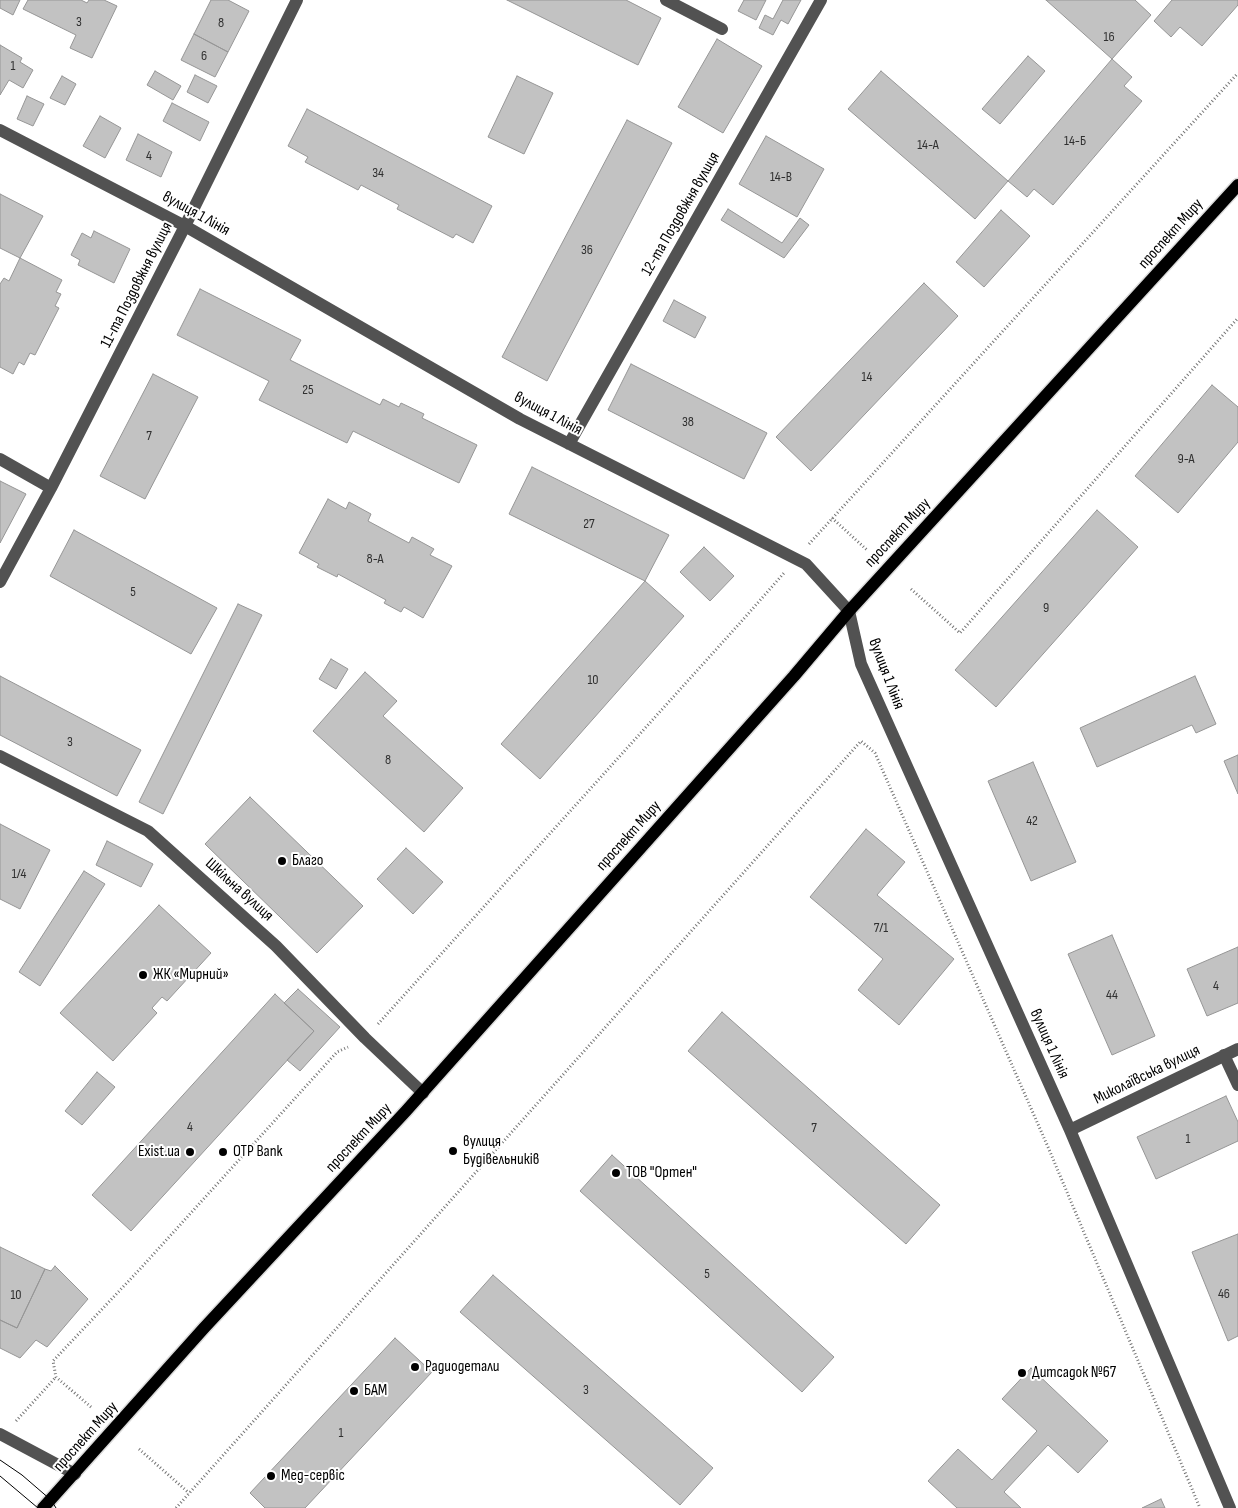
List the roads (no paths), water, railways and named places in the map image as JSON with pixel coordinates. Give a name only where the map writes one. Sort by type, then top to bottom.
[{"type":"main road","name":"проспект Миру","points":[[43,1508],[204,1328],[423,1093],[849,611],[1238,185]]},
{"type":"street","name":"11-та Поздовжня вулиця","points":[[0,582],[51,488],[186,226],[297,0]]},
{"type":"street","points":[[666,0],[722,29]]},
{"type":"street","name":"12-та Поздовжня вулиця","points":[[569,444],[821,0]]},
{"type":"street","name":"вулиця 1 Лінія","points":[[0,130],[186,226],[520,419],[806,564],[849,611],[861,664],[1070,1130],[1230,1508]]},
{"type":"street","points":[[0,459],[51,488]]},
{"type":"street","name":"Шкільна вулиця","points":[[0,756],[148,831],[276,946],[365,1038],[423,1093]]},
{"type":"street","name":"Миколаївська вулиця","points":[[1070,1130],[1238,1049]]},
{"type":"street","points":[[1224,1055],[1238,1085]]},
{"type":"street","points":[[0,1434],[75,1474]]},
{"type":"tram line","points":[[0,1460],[22,1475],[51,1500],[56,1508]]},
{"type":"tram line","points":[[0,1476],[38,1508]]},
{"type":"place","name":"Благо","points":[[282,861]]},
{"type":"place","name":"ЖК «Мирний»","points":[[143,975]]},
{"type":"place","name":"вулиця Будівельників","points":[[453,1151]]},
{"type":"place","name":"Exist.ua","points":[[190,1152]]},
{"type":"place","name":"OTP Bank","points":[[223,1152]]},
{"type":"place","name":"ТОВ \"Ортен\"","points":[[616,1173]]},
{"type":"place","name":"Радиодетали","points":[[415,1367]]},
{"type":"place","name":"Дитсадок №67","points":[[1022,1373]]},
{"type":"place","name":"БАМ","points":[[354,1391]]},
{"type":"place","name":"Мед-сервіс","points":[[271,1476]]}]
